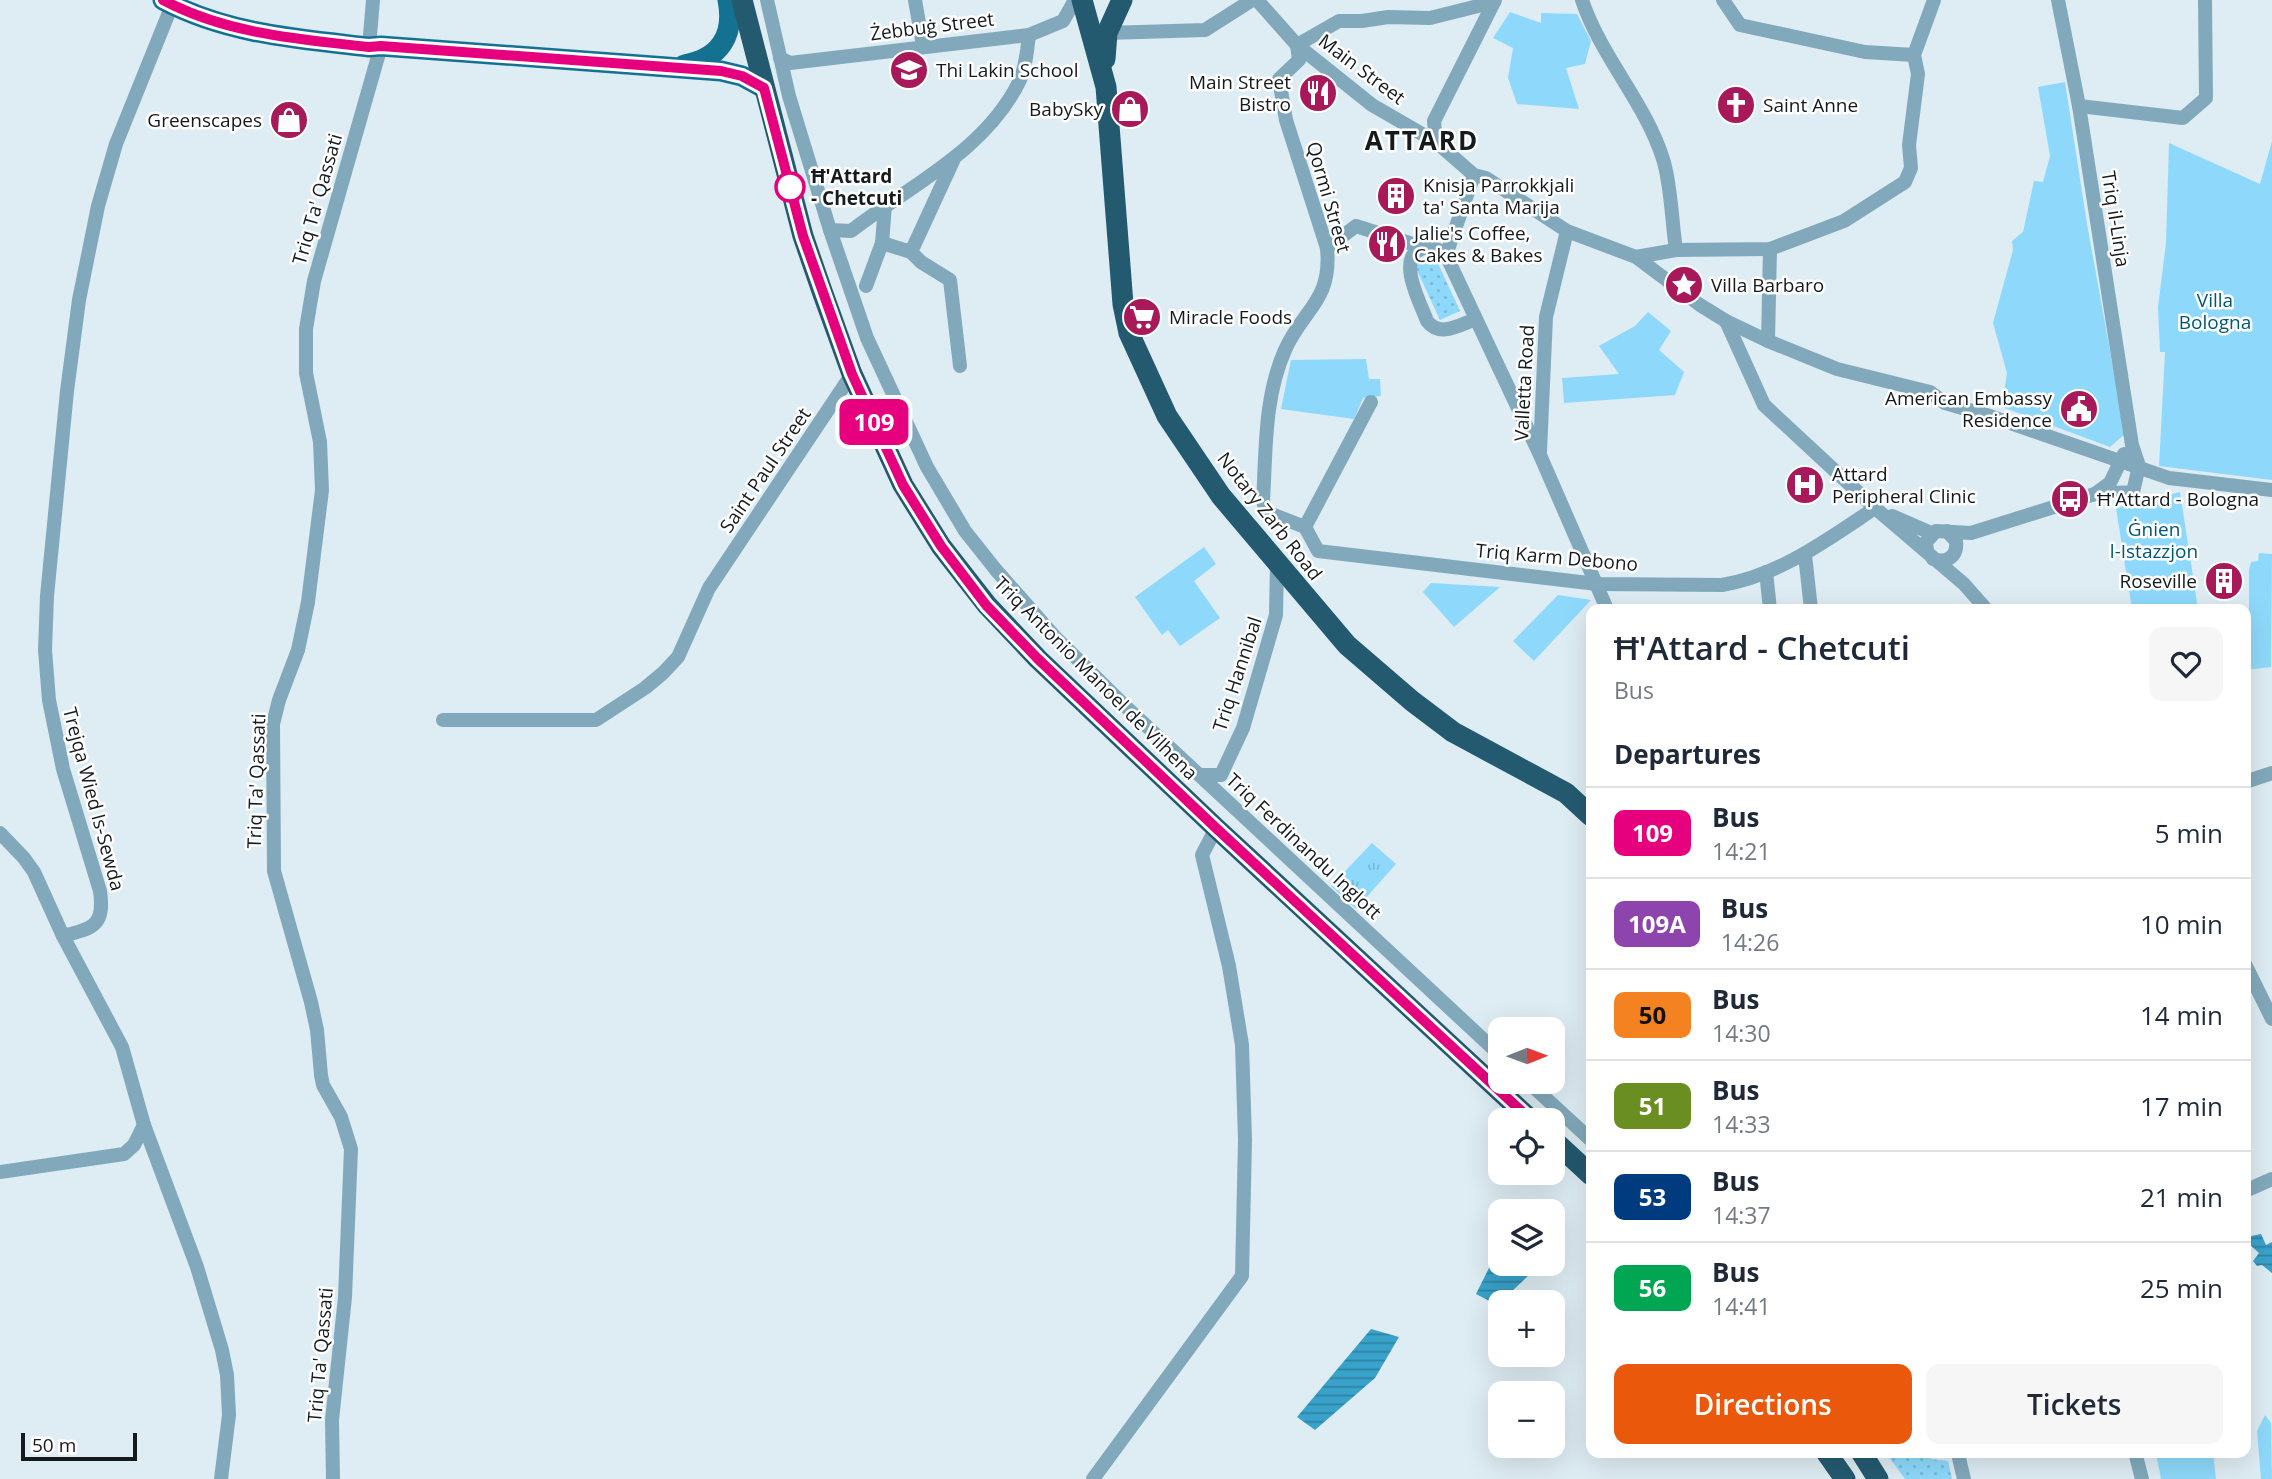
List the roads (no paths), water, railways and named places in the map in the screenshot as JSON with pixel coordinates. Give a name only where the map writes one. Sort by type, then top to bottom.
[{"type":"highway","name":"Triq Antonio Manoel de Vilhena","points":[[742,0],[803,236],[852,374],[903,485],[941,546],[986,605],[1038,659],[1518,1108]]},
{"type":"highway","points":[[1082,0],[1105,83]]},
{"type":"highway","points":[[1105,83],[1107,33],[1122,0]]},
{"type":"highway","name":"Notary Zarb Road","points":[[1105,83],[1118,264],[1129,334],[1167,416],[1221,496],[1347,645],[1453,732],[1566,793],[1586,811]]},
{"type":"highway","points":[[1565,1151],[1586,1170]]},
{"type":"highway","points":[[1830,1458],[1846,1479]]},
{"type":"highway","points":[[1835,1458],[1846,1479]]},
{"type":"highway","points":[[1865,1458],[1878,1479]]},
{"type":"main road","points":[[671,67],[695,63],[718,51],[727,37],[731,16],[728,0]]},
{"type":"main road","points":[[167,3],[232,28],[269,35],[375,47],[721,71],[742,76],[764,88]]},
{"type":"street","name":"Triq Ta' Qassati","points":[[333,1479],[332,1420],[345,1297],[351,1149],[341,1117],[321,1075],[317,1030],[311,1002],[274,871],[273,724],[279,699],[298,650],[308,602],[322,490],[320,442],[306,373],[306,329],[314,281],[375,47],[373,0]]},
{"type":"street","points":[[767,0],[789,96],[830,230],[851,231],[953,160],[991,123],[1019,82],[1029,35]]},
{"type":"street","points":[[915,0],[923,46]]},
{"type":"street","name":"Żebbuġ Street","points":[[780,58],[790,63],[1029,35],[1063,21],[1075,0]]},
{"type":"street","points":[[1107,33],[1205,30],[1255,0]]},
{"type":"street","name":"Main Street","points":[[1255,0],[1297,45],[1372,105],[1436,142],[1474,175],[1486,178],[1567,231],[1636,257]]},
{"type":"street","points":[[1582,0],[1601,44],[1652,132],[1664,161],[1676,250]]},
{"type":"street","points":[[1723,0],[1740,25],[1865,52],[1914,55]]},
{"type":"street","points":[[1636,257],[1676,250],[1770,249],[1844,221],[1905,182],[1911,168],[1909,145],[1918,74],[1914,55],[1934,0]]},
{"type":"street","name":"Triq il-Linja","points":[[2058,0],[2079,106],[2132,445],[2139,466]]},
{"type":"street","points":[[2079,106],[2183,118],[2206,98],[2205,0]]},
{"type":"street","points":[[1297,45],[1339,21],[1362,21],[1388,16],[1430,18],[1494,1]]},
{"type":"street","points":[[1436,142],[1434,121],[1494,1]]},
{"type":"street","name":"Trejqa Wied Is-Sewda","points":[[63,936],[90,929],[99,920],[102,905],[63,769],[46,675],[45,621],[67,391],[79,300],[103,182],[167,3]]},
{"type":"street","name":"Qormi Street","points":[[1297,45],[1299,60],[1279,79],[1286,120],[1327,248],[1327,279],[1322,294],[1285,350],[1273,386],[1268,417],[1263,501],[1266,512],[1305,527]]},
{"type":"street","points":[[911,252],[953,160]]},
{"type":"street","points":[[1436,250],[1474,175]]},
{"type":"street","points":[[866,286],[882,243],[885,205]]},
{"type":"street","points":[[1327,248],[1356,226],[1436,250],[1476,319],[1540,455]]},
{"type":"street","name":"Triq Ferdinandu Inglott","points":[[830,230],[867,338],[927,467],[965,531],[996,570],[1055,637],[1124,705],[1488,1044]]},
{"type":"street","name":"Valletta Road","points":[[1567,231],[1546,317],[1540,455],[1604,604]]},
{"type":"street","points":[[882,243],[911,252],[921,262],[950,280],[960,366]]},
{"type":"street","points":[[1768,341],[1770,249]]},
{"type":"street","points":[[1436,250],[1416,252],[1410,261],[1409,272],[1427,321],[1439,331],[1476,319]]},
{"type":"street","points":[[1636,257],[1726,321],[1837,369],[1930,391],[1945,403],[2169,478],[2272,490]]},
{"type":"street","points":[[1726,321],[1764,405],[1875,508],[1964,584],[1982,604]]},
{"type":"street","name":"Saint Paul Street","points":[[443,720],[596,720],[663,673],[678,657],[709,588],[852,374]]},
{"type":"street","points":[[1305,527],[1371,402]]},
{"type":"street","points":[[2095,494],[2110,482],[2120,460],[2132,445]]},
{"type":"street","points":[[1875,508],[1931,533],[1941,530],[1971,533],[2095,494],[2133,492],[2139,466]]},
{"type":"street","name":"Triq Karm Debono","points":[[1305,527],[1318,551],[1597,584],[1722,585],[1741,582],[1805,555],[1875,508]]},
{"type":"street","points":[[1947,531],[1954,537],[1964,584]]},
{"type":"street","points":[[1930,555],[1926,541],[1931,533]]},
{"type":"street","points":[[1930,555],[1944,561],[1971,533]]},
{"type":"street","points":[[1805,555],[1810,604]]},
{"type":"street","name":"Triq Hannibal","points":[[1200,775],[1220,775],[1243,728],[1276,615],[1277,562]]},
{"type":"street","points":[[1766,572],[1769,604]]},
{"type":"street","points":[[2251,780],[2272,773]]},
{"type":"street","points":[[1093,1479],[1242,1276],[1245,1140],[1242,1045],[1229,966],[1202,855],[1216,828]]},
{"type":"street","points":[[0,833],[34,872],[63,936],[122,1047],[144,1125],[197,1267],[222,1350],[227,1375],[229,1415],[221,1479]]},
{"type":"street","points":[[2251,976],[2272,1019]]},
{"type":"street","points":[[1541,1094],[1586,1135]]},
{"type":"street","points":[[0,1172],[124,1154],[134,1146],[144,1125]]},
{"type":"street","points":[[2251,1189],[2272,1179]]},
{"type":"street","points":[[1959,1458],[1964,1479]]},
{"type":"street","points":[[2137,1458],[2142,1479]]},
{"type":"place","name":"Thi Lakin School","points":[[909,70]]},
{"type":"place","name":"Main Street Bistro","points":[[1318,93]]},
{"type":"place","name":"Saint Anne","points":[[1736,105]]},
{"type":"place","name":"BabySky","points":[[1130,109]]},
{"type":"place","name":"Greenscapes","points":[[289,120]]},
{"type":"place","name":"Ħ'Attard - Chetcuti","points":[[790,187]]},
{"type":"place","name":"Knisja Parrokkjali ta' Santa Marija","points":[[1396,196]]},
{"type":"place","name":"Jalie's Coffee, Cakes & Bakes","points":[[1387,244]]},
{"type":"place","name":"Villa Barbaro","points":[[1684,285]]},
{"type":"place","name":"Miracle Foods","points":[[1142,317]]},
{"type":"place","name":"American Embassy Residence","points":[[2079,409]]},
{"type":"place","name":"Attard Peripheral Clinic","points":[[1805,485]]},
{"type":"place","name":"Ħ'Attard - Bologna","points":[[2070,499]]},
{"type":"place","name":"Roseville","points":[[2224,581]]},
{"type":"district","name":"ATTARD","points":[[1422,140]]},
{"type":"park label","name":"Villa Bologna","points":[[2215,311]]},
{"type":"park label","name":"Ġnien l-Istazzjon","points":[[2154,540]]}]
